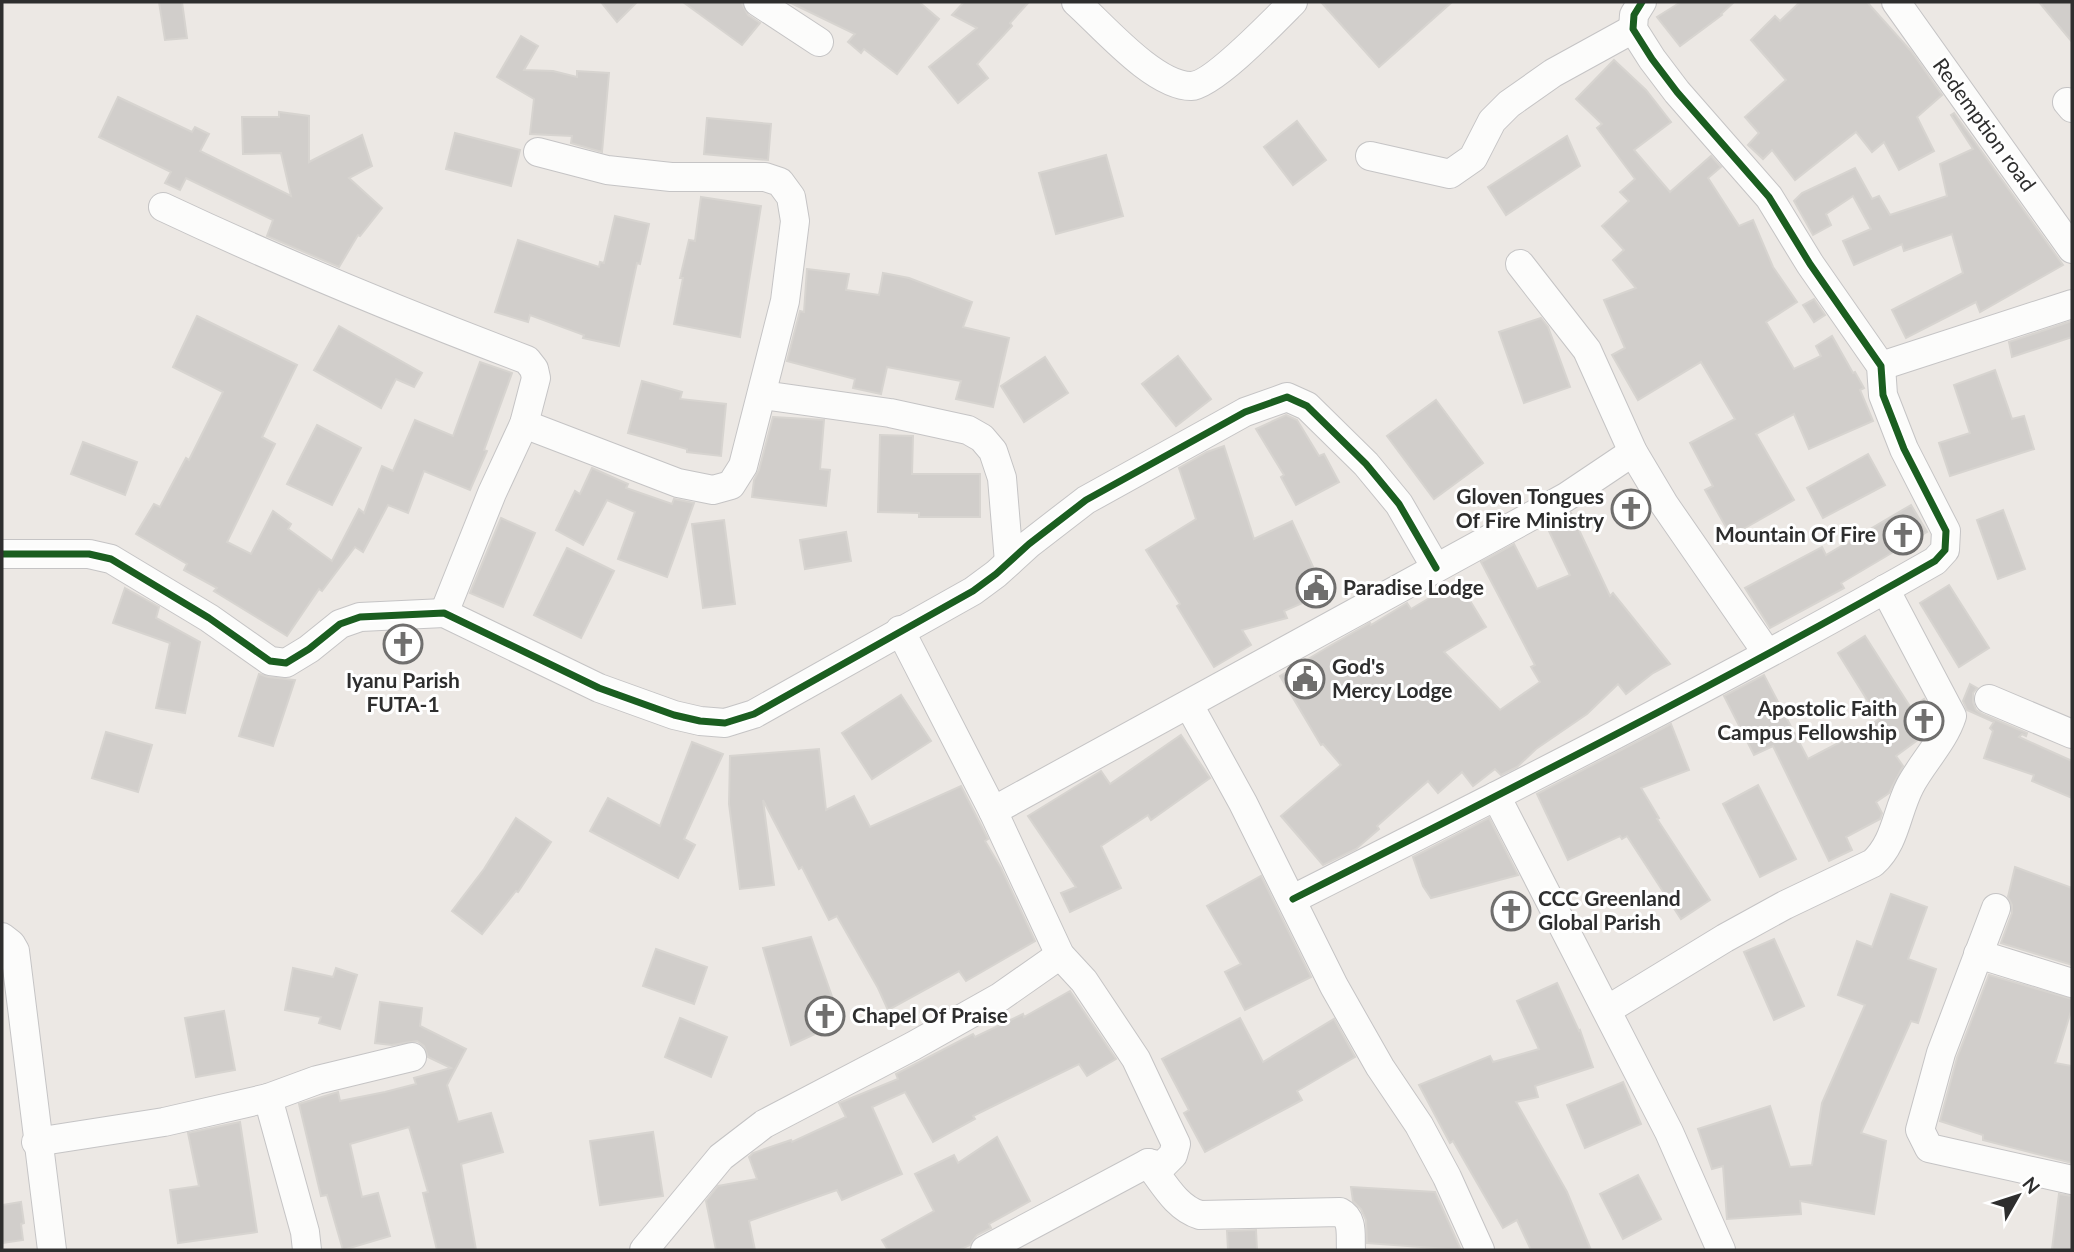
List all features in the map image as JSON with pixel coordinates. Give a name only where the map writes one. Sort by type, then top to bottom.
[{"type":"street","points":[[758,2],[820,42]]},
{"type":"street","points":[[1076,2],[1162,77],[1192,86],[1205,81],[1256,40],[1293,2]]},
{"type":"street","points":[[1293,899],[1767,653],[1935,561],[1945,550],[1946,531],[1904,449],[1883,395],[1881,366],[1769,197],[1677,92],[1633,29],[1634,15],[1642,2]]},
{"type":"street","name":"Redemption road","points":[[1896,2],[2072,249]]},
{"type":"street","points":[[1370,156],[1444,175],[1455,172],[1473,158],[1492,121],[1509,104],[1553,73],[1633,29]]},
{"type":"street","points":[[524,424],[678,483],[713,490],[731,485],[743,466],[762,396],[785,301],[795,221],[791,197],[780,181],[765,177],[671,177],[607,170],[538,152]]},
{"type":"street","points":[[163,207],[277,260],[410,316],[527,360],[534,369],[536,378],[524,424],[492,493],[444,613]]},
{"type":"street","points":[[1520,264],[1587,350],[1633,452],[1664,504],[1767,653]]},
{"type":"street","points":[[1881,366],[2072,304]]},
{"type":"street","points":[[762,396],[890,413],[968,430],[982,438],[993,452],[1002,478],[1009,562]]},
{"type":"street","points":[[2,554],[89,554],[111,559],[209,618],[270,661],[286,663],[341,624],[360,617],[444,613],[598,688],[674,715],[725,723],[754,713],[973,591],[1086,500],[1245,412],[1287,397],[1307,406],[1366,464],[1399,504],[1436,568]]},
{"type":"street","points":[[993,811],[1566,497],[1633,452]]},
{"type":"street","points":[[1607,1010],[1725,938],[1785,905],[1873,863],[1883,854],[1892,839],[1909,788],[1952,716],[1885,589]]},
{"type":"street","points":[[900,630],[993,811],[1060,955],[1084,981],[1136,1059],[1176,1144],[1173,1155],[1162,1166],[1148,1163],[985,1250]]},
{"type":"street","points":[[1989,699],[2072,734]]},
{"type":"street","points":[[1189,705],[1293,899],[1334,986],[1442,1167],[1480,1250]]},
{"type":"street","points":[[1496,796],[1669,1132],[1721,1250]]},
{"type":"street","points":[[1996,908],[1941,1053],[1920,1130],[1929,1148],[2072,1180]]},
{"type":"street","points":[[2,937],[15,951],[36,1142],[52,1250]]},
{"type":"street","points":[[1978,954],[2072,983]]},
{"type":"street","points":[[644,1250],[721,1157],[764,1125],[999,997],[1060,955]]},
{"type":"street","points":[[36,1142],[164,1122],[268,1098],[317,1080],[412,1057]]},
{"type":"street","points":[[268,1098],[307,1250]]},
{"type":"street","points":[[1148,1163],[1188,1212],[1200,1215],[1340,1212],[1346,1215],[1350,1224],[1351,1250]]},
{"type":"building","points":[[159,2],[182,2],[187,38],[165,40]]},
{"type":"building","points":[[601,2],[637,2],[617,22]]},
{"type":"building","points":[[683,2],[741,2],[748,15],[760,23],[742,45]]},
{"type":"building","points":[[789,2],[919,2],[939,19],[897,74],[864,49],[861,53],[848,42],[855,34]]},
{"type":"building","points":[[964,2],[1029,2],[1010,23],[1012,26],[977,64],[988,78],[958,103],[929,67],[977,28],[952,15]]},
{"type":"building","points":[[1321,2],[1452,2],[1379,67]]},
{"type":"building","points":[[1681,2],[1734,2],[1722,15],[1680,46],[1657,17]]},
{"type":"building","points":[[1800,2],[1867,2],[1911,51],[1942,95],[1917,117],[1934,151],[1899,170],[1884,142],[1872,152],[1856,132],[1795,180],[1772,150],[1763,159],[1748,145],[1759,133],[1745,117],[1786,80],[1751,40],[1775,16],[1780,21]]},
{"type":"building","points":[[2039,2],[2072,2],[2072,42]]},
{"type":"building","points":[[521,36],[538,46],[524,70],[553,71],[577,77],[577,71],[609,73],[602,152],[571,143],[572,136],[530,134],[534,99],[497,77]]},
{"type":"building","points":[[1614,60],[1646,90],[1671,122],[1634,150],[1670,192],[1711,156],[1721,167],[1708,178],[1739,226],[1753,220],[1773,267],[1797,302],[1766,322],[1794,369],[1821,356],[1816,346],[1832,336],[1864,388],[1860,390],[1873,421],[1809,449],[1794,414],[1756,434],[1794,500],[1731,536],[1705,490],[1713,486],[1690,443],[1735,419],[1701,362],[1638,400],[1612,355],[1625,348],[1604,300],[1636,288],[1613,260],[1624,250],[1602,226],[1629,201],[1620,192],[1635,179],[1597,128],[1602,124],[1576,99]]},
{"type":"building","points":[[118,97],[192,132],[195,127],[209,134],[200,151],[291,196],[281,153],[243,154],[242,117],[279,117],[279,112],[309,116],[309,162],[362,135],[372,166],[349,178],[382,208],[360,236],[358,235],[339,267],[267,236],[273,220],[186,178],[180,190],[165,183],[171,172],[99,137]]},
{"type":"building","points":[[1954,113],[2063,265],[1980,312],[1976,302],[1906,338],[1892,310],[1963,273],[1952,234],[1904,251],[1902,244],[1854,265],[1843,241],[1871,229],[1853,196],[1826,214],[1831,225],[1813,235],[1794,201],[1802,193],[1855,168],[1872,199],[1879,196],[1890,215],[1947,196],[1940,164],[1973,149],[1951,115]]},
{"type":"building","points":[[707,118],[771,124],[768,160],[704,154]]},
{"type":"building","points":[[1297,121],[1326,160],[1293,185],[1264,147]]},
{"type":"building","points":[[455,133],[520,150],[511,186],[446,169]]},
{"type":"building","points":[[1567,136],[1580,166],[1506,215],[1488,187]]},
{"type":"building","points":[[1106,155],[1123,216],[1056,234],[1039,173]]},
{"type":"building","points":[[701,197],[761,206],[740,337],[674,324],[683,278],[680,278],[689,240],[695,241]]},
{"type":"building","points":[[615,216],[649,224],[640,264],[637,263],[619,346],[583,338],[584,335],[530,315],[528,322],[495,312],[518,240],[599,267],[600,262],[604,263]]},
{"type":"building","points":[[807,269],[849,274],[846,290],[879,295],[883,273],[909,278],[972,302],[963,327],[1009,338],[993,407],[956,399],[961,381],[887,367],[881,394],[853,388],[855,379],[787,361],[800,311],[804,312]]},
{"type":"building","points":[[1814,299],[1825,315],[1814,322],[1803,305]]},
{"type":"building","points":[[197,316],[297,365],[262,437],[275,444],[227,542],[251,554],[273,511],[291,524],[288,529],[332,561],[359,509],[364,513],[382,466],[393,471],[415,420],[453,436],[480,362],[512,373],[484,450],[487,451],[470,490],[424,471],[408,513],[388,505],[363,552],[355,547],[322,591],[319,589],[287,636],[214,591],[217,588],[184,570],[187,564],[136,534],[154,504],[160,507],[186,458],[189,460],[223,392],[173,367]]},
{"type":"building","points":[[1541,318],[1548,327],[1570,387],[1524,403],[1499,332]]},
{"type":"building","points":[[2072,321],[2072,337],[2012,357],[2009,342]]},
{"type":"building","points":[[339,326],[422,373],[414,387],[396,379],[381,408],[314,370]]},
{"type":"building","points":[[1178,356],[1211,399],[1176,426],[1142,384]]},
{"type":"building","points":[[1045,357],[1068,393],[1024,422],[1001,386]]},
{"type":"building","points":[[1995,370],[2012,419],[2024,416],[2034,449],[1950,476],[1939,443],[1970,433],[1954,385]]},
{"type":"building","points":[[642,381],[682,392],[680,399],[726,404],[721,456],[687,452],[687,449],[628,433]]},
{"type":"building","points":[[1436,400],[1483,463],[1434,499],[1387,436]]},
{"type":"building","points":[[1286,415],[1297,420],[1319,456],[1324,454],[1339,482],[1296,505],[1281,477],[1284,475],[1256,429]]},
{"type":"building","points":[[773,417],[824,420],[820,469],[830,470],[826,506],[752,497],[754,480]]},
{"type":"building","points":[[317,425],[361,448],[332,505],[287,484]]},
{"type":"building","points":[[880,435],[913,436],[912,474],[980,474],[980,517],[919,517],[919,513],[878,512]]},
{"type":"building","points":[[83,442],[137,462],[125,495],[71,474]]},
{"type":"building","points":[[1224,446],[1254,539],[1292,521],[1325,593],[1284,611],[1287,618],[1242,630],[1251,645],[1214,667],[1177,606],[1180,604],[1146,550],[1196,519],[1179,468]]},
{"type":"building","points":[[1868,454],[1885,485],[1823,518],[1807,488]]},
{"type":"building","points":[[592,468],[628,484],[626,488],[672,504],[674,499],[694,503],[667,577],[618,559],[635,512],[607,500],[583,545],[556,530],[575,491],[580,494]]},
{"type":"building","points":[[1911,505],[1927,532],[1841,583],[1844,588],[1770,628],[1745,588],[1822,547],[1826,555]]},
{"type":"building","points":[[2003,510],[2025,569],[1998,579],[1977,520]]},
{"type":"building","points":[[1571,513],[1610,596],[1613,593],[1670,664],[1653,673],[1626,694],[1618,684],[1587,714],[1536,749],[1517,767],[1501,775],[1495,769],[1473,786],[1462,772],[1438,793],[1428,781],[1377,826],[1379,829],[1356,849],[1323,865],[1281,816],[1341,765],[1323,744],[1321,745],[1280,676],[1407,603],[1411,609],[1458,581],[1486,627],[1444,652],[1500,710],[1540,682],[1531,667],[1535,665],[1481,562],[1514,544],[1537,589],[1570,575],[1547,527]]},
{"type":"building","points":[[501,518],[535,533],[503,607],[470,593]]},
{"type":"building","points":[[724,520],[735,604],[703,608],[692,524]]},
{"type":"building","points":[[846,532],[851,561],[805,569],[800,540]]},
{"type":"building","points":[[567,548],[614,571],[581,638],[534,615]]},
{"type":"building","points":[[1949,585],[1989,648],[1959,667],[1920,603]]},
{"type":"building","points":[[125,588],[159,607],[156,618],[200,642],[185,713],[156,708],[170,643],[113,623]]},
{"type":"building","points":[[1865,636],[1911,708],[1924,699],[1934,717],[1923,736],[1896,756],[1903,766],[1889,793],[1876,802],[1882,813],[1880,819],[1846,837],[1852,850],[1829,861],[1773,746],[1754,755],[1724,696],[1764,675],[1808,759],[1844,740],[1845,743],[1879,719],[1838,653]]},
{"type":"building","points":[[259,674],[295,680],[273,746],[239,736]]},
{"type":"building","points":[[1970,684],[1977,688],[1973,693],[1976,710],[2027,733],[2026,736],[2022,734],[2019,737],[2072,761],[2072,798],[2032,781],[2034,775],[1984,758],[1993,731],[1990,728],[1994,722],[1967,710],[1963,701]]},
{"type":"building","points":[[901,695],[931,741],[872,779],[842,733]]},
{"type":"building","points":[[1671,724],[1689,770],[1641,788],[1659,818],[1657,819],[1710,900],[1681,919],[1627,836],[1622,839],[1620,836],[1568,860],[1537,794]]},
{"type":"building","points":[[106,732],[152,745],[138,792],[92,778]]},
{"type":"building","points":[[1181,735],[1210,778],[1151,820],[1148,815],[1101,846],[1121,888],[1070,912],[1061,893],[1076,887],[1028,816],[1101,771],[1110,784]]},
{"type":"building","points":[[692,742],[723,754],[684,839],[695,845],[678,878],[590,831],[608,798],[660,826]]},
{"type":"building","points":[[819,749],[826,810],[854,796],[870,827],[961,786],[1035,941],[966,981],[959,971],[888,1010],[837,916],[829,920],[763,800],[774,885],[740,889],[729,804],[730,756]]},
{"type":"building","points":[[1758,785],[1796,859],[1760,877],[1723,804]]},
{"type":"building","points":[[516,818],[551,842],[518,892],[516,891],[482,934],[452,911],[484,869]]},
{"type":"building","points":[[1489,818],[1518,875],[1431,898],[1423,886],[1413,857]]},
{"type":"building","points":[[2015,867],[2072,888],[2072,965],[2001,943],[2012,913],[2008,897]]},
{"type":"building","points":[[1261,876],[1311,977],[1245,1010],[1225,972],[1241,964],[1207,906]]},
{"type":"building","points":[[1891,894],[1927,907],[1908,959],[1936,969],[1918,1023],[1911,1021],[1861,1133],[1886,1141],[1874,1214],[1800,1201],[1801,1214],[1727,1219],[1723,1166],[1712,1169],[1698,1129],[1770,1106],[1790,1167],[1812,1165],[1822,1103],[1865,1005],[1838,995],[1857,941],[1872,947]]},
{"type":"building","points":[[811,937],[841,1022],[791,1045],[763,948]]},
{"type":"building","points":[[1774,939],[1804,1006],[1774,1020],[1744,952]]},
{"type":"building","points":[[656,949],[707,967],[694,1004],[643,986]]},
{"type":"building","points":[[293,968],[333,977],[336,968],[357,975],[340,1029],[319,1023],[321,1017],[285,1010]]},
{"type":"building","points":[[1989,975],[2072,999],[2072,1008],[2055,1063],[2072,1066],[2072,1163],[1983,1140],[1983,1135],[1940,1121],[1957,1058]]},
{"type":"building","points":[[1557,983],[1580,1030],[1593,1067],[1535,1086],[1538,1097],[1516,1102],[1567,1192],[1591,1250],[1531,1250],[1517,1220],[1503,1228],[1453,1141],[1450,1143],[1419,1085],[1490,1056],[1493,1062],[1539,1049],[1517,1001]]},
{"type":"building","points":[[1070,991],[1116,1059],[1087,1076],[1079,1064],[973,1116],[975,1119],[933,1142],[905,1092],[872,1107],[902,1174],[842,1200],[837,1190],[749,1221],[755,1250],[716,1250],[706,1201],[718,1186],[757,1179],[749,1157],[753,1153],[791,1140],[792,1142],[846,1117],[839,1103],[898,1079],[896,1074],[973,1034],[975,1037],[1023,1014],[1024,1017]]},
{"type":"building","points":[[380,1002],[422,1008],[420,1026],[466,1049],[447,1085],[458,1122],[491,1113],[503,1152],[461,1164],[476,1250],[437,1250],[423,1193],[428,1192],[409,1127],[350,1144],[362,1197],[378,1193],[390,1236],[343,1250],[327,1195],[321,1196],[299,1104],[338,1092],[340,1101],[385,1092],[416,1084],[414,1078],[451,1068],[428,1057],[424,1046],[417,1041],[392,1045],[375,1043]]},
{"type":"building","points":[[224,1011],[235,1070],[196,1077],[185,1018]]},
{"type":"building","points":[[680,1018],[727,1037],[711,1077],[665,1057]]},
{"type":"building","points":[[1240,1018],[1263,1062],[1334,1019],[1355,1057],[1297,1091],[1302,1100],[1205,1152],[1184,1113],[1189,1110],[1162,1059]]},
{"type":"building","points":[[1623,1082],[1641,1124],[1585,1148],[1567,1105]]},
{"type":"building","points":[[240,1122],[257,1232],[178,1243],[170,1190],[199,1186],[188,1133]]},
{"type":"building","points":[[653,1132],[663,1196],[600,1205],[590,1141]]},
{"type":"building","points":[[997,1137],[1030,1201],[989,1224],[991,1228],[977,1235],[970,1245],[959,1250],[888,1250],[882,1240],[934,1211],[915,1174],[954,1155],[958,1163]]},
{"type":"building","points":[[1638,1175],[1661,1219],[1623,1239],[1600,1194]]},
{"type":"building","points":[[1351,1187],[1435,1192],[1461,1250],[1367,1243],[1366,1220],[1353,1201]]},
{"type":"building","points":[[2059,1194],[2072,1196],[2072,1250],[2052,1249]]},
{"type":"building","points":[[21,1202],[23,1240],[2,1243],[2,1205]]},
{"type":"building","points":[[1256,1230],[1257,1250],[1228,1250],[1227,1231]]},
{"type":"cycle path","points":[[1293,899],[1697,692],[1935,561],[1945,550],[1946,531],[1904,449],[1883,395],[1881,366],[1810,264],[1769,197],[1677,92],[1652,59],[1633,29],[1634,15],[1642,2]]},
{"type":"cycle path","points":[[2,554],[89,554],[111,559],[209,618],[270,661],[286,663],[309,649],[340,624],[360,617],[444,613],[599,688],[674,715],[725,723],[754,714],[973,591],[1086,500],[1245,412],[1287,397],[1307,406],[1366,464],[1399,504],[1436,568]]},
{"type":"place","name":"Gloven Tongues Of Fire Ministry","points":[[1631,509]]},
{"type":"place","name":"Mountain Of Fire","points":[[1903,535]]},
{"type":"place","name":"Paradise Lodge","points":[[1316,588]]},
{"type":"place","name":"Iyanu Parish FUTA-1","points":[[403,644]]},
{"type":"place","name":"God's Mercy Lodge","points":[[1305,679]]},
{"type":"place","name":"Apostolic Faith Campus Fellowship","points":[[1924,721]]},
{"type":"place","name":"CCC Greenland Global Parish","points":[[1511,911]]},
{"type":"place","name":"Chapel Of Praise","points":[[825,1016]]}]
